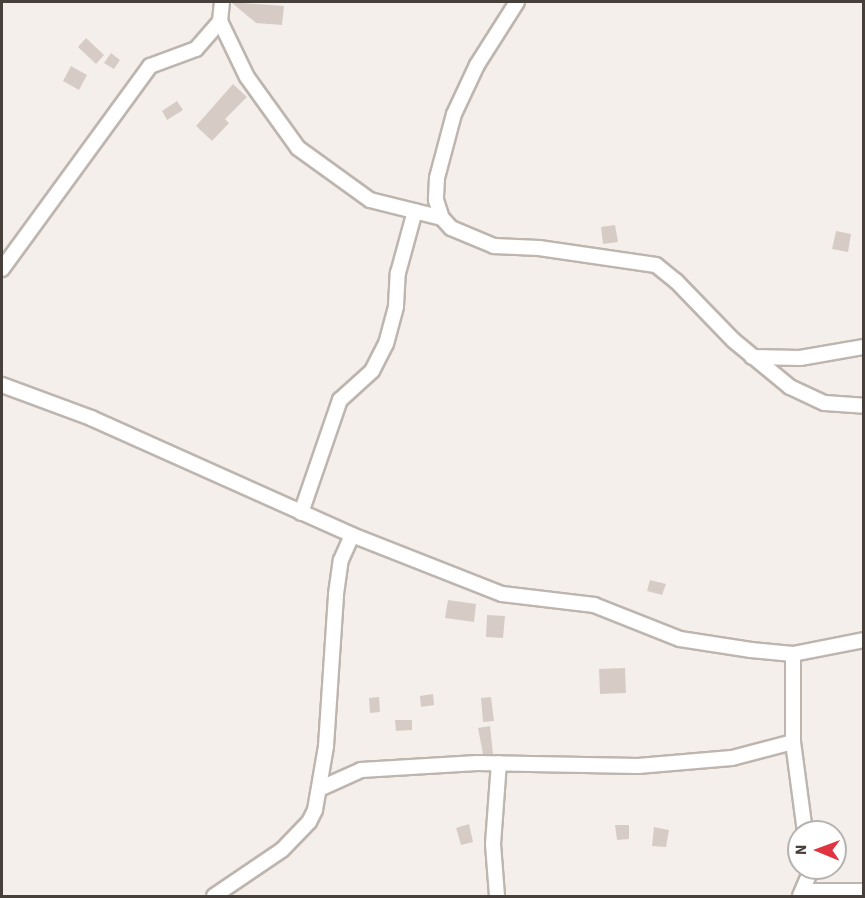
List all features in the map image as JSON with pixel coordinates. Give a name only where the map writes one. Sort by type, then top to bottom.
[{"type":"street","points":[[222,2],[220,21],[246,77],[298,148],[370,200],[442,218]]},
{"type":"street","points":[[517,2],[477,65],[454,114],[437,178],[436,200],[442,218],[459,234],[494,246],[539,248],[656,265],[752,357],[790,387],[814,399],[864,406]]},
{"type":"street","points":[[2,269],[150,66],[196,49],[220,21]]},
{"type":"street","points":[[301,513],[340,400],[372,371],[386,344],[396,306],[398,273],[415,211]]},
{"type":"street","points":[[752,357],[800,358],[864,347]]},
{"type":"street","points":[[2,385],[131,434],[352,536],[502,594],[594,605],[680,639],[793,654],[864,640]]},
{"type":"street","points":[[214,897],[297,836],[309,822],[319,789],[341,560],[352,536]]},
{"type":"street","points":[[793,654],[793,742],[803,820]]},
{"type":"street","points":[[319,789],[361,770],[499,763],[638,766],[732,758],[793,742]]},
{"type":"street","points":[[497,897],[494,843],[499,763]]},
{"type":"street","points":[[807,880],[801,894],[864,891]]},
{"type":"building","points":[[231,2],[284,6],[282,25],[256,23]]},
{"type":"building","points":[[86,38],[104,55],[96,64],[78,47]]},
{"type":"building","points":[[111,53],[120,60],[114,69],[104,63]]},
{"type":"building","points":[[71,66],[87,75],[79,90],[63,81]]},
{"type":"building","points":[[233,84],[247,97],[225,119],[229,123],[212,141],[196,126]]},
{"type":"building","points":[[177,101],[183,110],[167,120],[162,111]]},
{"type":"building","points":[[615,225],[618,242],[603,244],[601,227]]},
{"type":"building","points":[[836,231],[851,234],[848,252],[832,249]]},
{"type":"building","points":[[650,580],[666,584],[662,595],[647,591]]},
{"type":"building","points":[[448,600],[476,604],[474,622],[445,618]]},
{"type":"building","points":[[487,615],[505,616],[503,638],[486,637]]},
{"type":"building","points":[[625,668],[626,693],[600,694],[599,669]]},
{"type":"building","points":[[433,694],[434,705],[421,707],[420,696]]},
{"type":"building","points":[[379,697],[380,712],[370,713],[369,698]]},
{"type":"building","points":[[491,697],[494,721],[483,722],[481,698]]},
{"type":"building","points":[[395,720],[412,720],[412,730],[396,731]]},
{"type":"building","points":[[490,726],[493,754],[483,754],[478,728]]},
{"type":"building","points":[[469,824],[473,842],[461,845],[456,828]]},
{"type":"building","points":[[615,825],[629,825],[629,839],[617,840]]},
{"type":"building","points":[[654,827],[669,830],[666,847],[652,846]]}]
